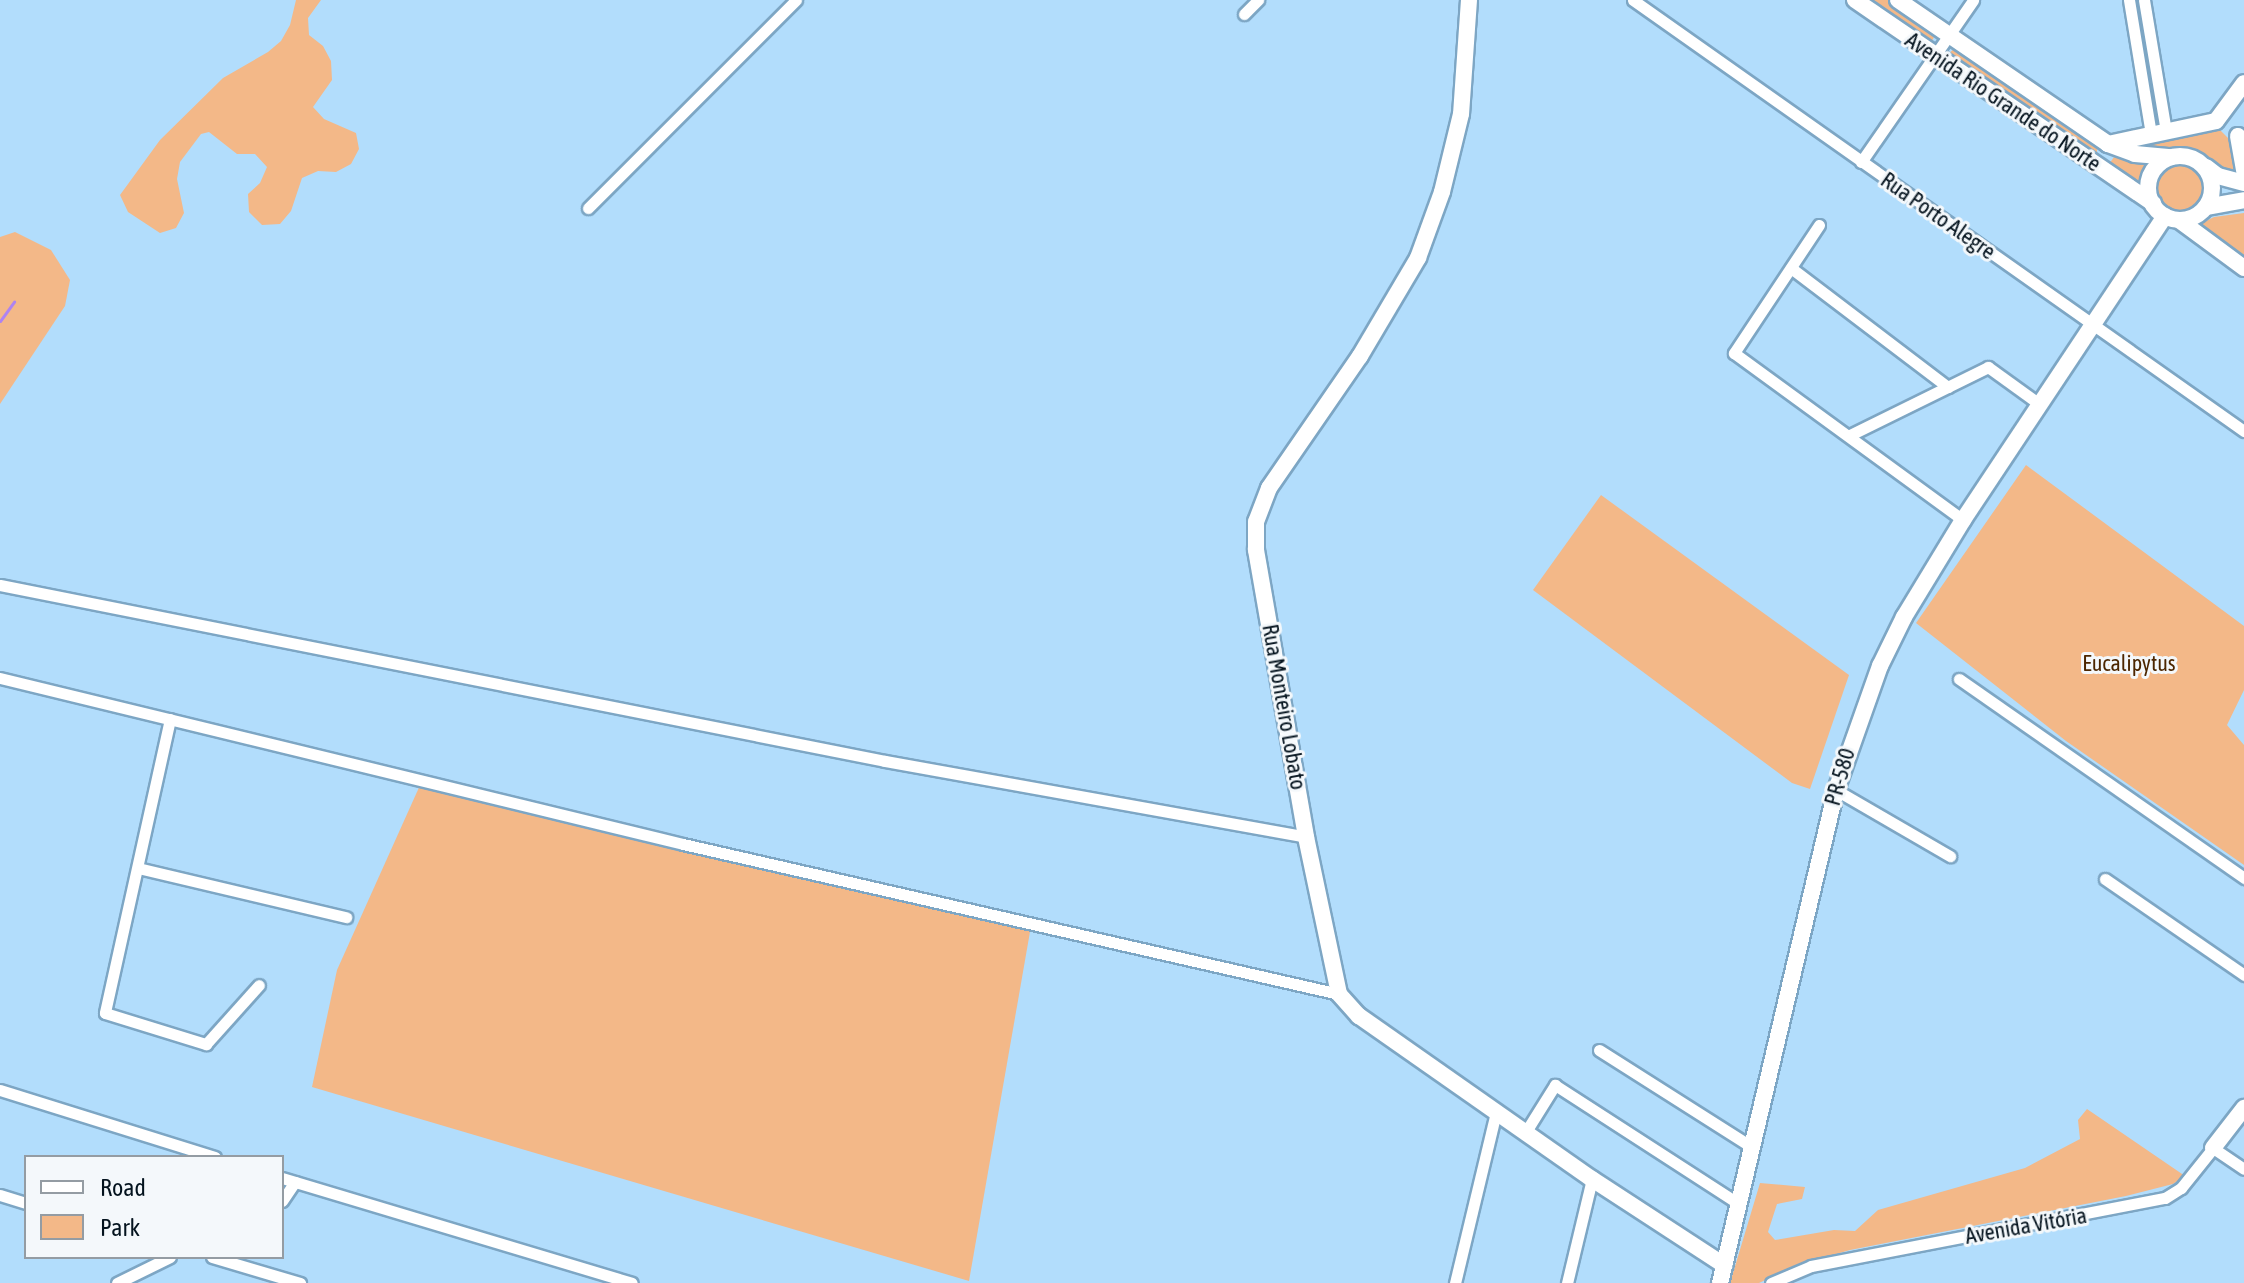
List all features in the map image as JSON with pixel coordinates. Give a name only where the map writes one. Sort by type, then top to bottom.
[{"type":"main road","name":"Rua Monteiro Lobato","points":[[1339,994],[1306,837],[1256,550],[1256,522],[1269,488],[1360,356],[1418,258],[1442,192],[1461,114],[1469,0]]},
{"type":"main road","name":"Avenida Rio Grande do Norte","points":[[1855,0],[2153,203]]},
{"type":"main road","name":"Avenida Rio Grande do Norte","points":[[1898,0],[2108,144],[2135,154],[2171,157]]},
{"type":"main road","points":[[2216,121],[2244,83]]},
{"type":"main road","points":[[2095,166],[2108,144],[2216,121],[2241,132],[2244,171]]},
{"type":"main road","points":[[2244,183],[2218,176],[2188,157],[2171,157],[2151,176],[2153,203],[2244,268]]},
{"type":"main road","points":[[2172,218],[2199,214],[2206,207],[2212,180],[2202,165]]},
{"type":"main road","points":[[2206,207],[2244,200]]},
{"type":"main road","name":"PR-580","points":[[1720,1283],[1836,790],[1858,719],[1880,666],[1904,617],[2038,403],[2172,218]]},
{"type":"main road","points":[[1339,994],[1359,1016],[1525,1133],[1724,1265]]},
{"type":"main road","name":"Avenida Vitória","points":[[2213,1148],[2244,1108]]},
{"type":"street","points":[[588,208],[796,0]]},
{"type":"street","points":[[1244,14],[1258,0]]},
{"type":"street","name":"Rua Porto Alegre","points":[[1633,0],[2244,431]]},
{"type":"street","points":[[1907,0],[1918,14]]},
{"type":"street","points":[[1861,162],[1973,0]]},
{"type":"street","points":[[2129,0],[2159,133]]},
{"type":"street","points":[[2144,0],[2159,133]]},
{"type":"street","points":[[1819,225],[1734,353],[1963,520]]},
{"type":"street","points":[[1791,268],[1948,387]]},
{"type":"street","points":[[1850,435],[1988,367],[2038,403]]},
{"type":"street","points":[[0,585],[885,761],[1306,837]]},
{"type":"street","points":[[0,678],[683,844],[1339,994]]},
{"type":"street","points":[[1959,679],[2244,878]]},
{"type":"street","points":[[170,719],[105,1013],[206,1044],[259,985]]},
{"type":"street","points":[[1836,790],[1950,856]]},
{"type":"street","points":[[138,868],[346,917]]},
{"type":"street","points":[[2105,879],[2244,975]]},
{"type":"street","points":[[1599,1050],[1752,1147]]},
{"type":"street","points":[[1525,1133],[1555,1085],[1739,1204]]},
{"type":"street","points":[[0,1090],[209,1155]]},
{"type":"street","points":[[1455,1283],[1496,1112]]},
{"type":"street","points":[[2213,1148],[2244,1169]]},
{"type":"street","name":"Avenida Vitória","points":[[1771,1283],[1822,1263],[2165,1198],[2181,1188],[2213,1148]]},
{"type":"street","points":[[284,1179],[632,1283]]},
{"type":"street","points":[[1567,1283],[1592,1179]]},
{"type":"street","points":[[284,1198],[295,1182]]},
{"type":"street","points":[[0,1195],[24,1202]]},
{"type":"street","points":[[117,1283],[166,1259]]},
{"type":"street","points":[[237,1260],[300,1283]]},
{"type":"green space","points":[[296,0],[321,0],[308,18],[309,35],[323,46],[331,61],[332,80],[313,107],[324,119],[356,133],[359,149],[351,164],[336,172],[318,171],[302,178],[291,211],[280,224],[262,225],[249,212],[248,194],[260,183],[267,167],[255,154],[237,154],[209,132],[201,134],[180,162],[177,179],[184,213],[176,228],[160,233],[128,212],[120,195],[160,140],[223,78],[281,41],[290,25]]},
{"type":"green space","points":[[1863,0],[1889,0],[1933,31],[1931,43]]},
{"type":"green space","points":[[1955,48],[2097,146],[2097,152],[2094,155],[1948,54]]},
{"type":"green space","points":[[2220,130],[2228,138],[2237,173],[2234,175],[2184,147],[2149,151],[2125,143]]},
{"type":"green space","points":[[2114,157],[2152,165],[2143,193],[2107,167]]},
{"type":"green space","points":[[2180,158],[2199,167],[2208,186],[2199,205],[2180,214],[2161,205],[2152,186],[2161,167]]},
{"type":"green space","points":[[2244,213],[2244,263],[2194,227],[2214,217]]},
{"type":"green space","points":[[15,232],[51,250],[70,280],[65,306],[0,404],[0,237]]},
{"type":"green space","name":"Eucalipytus","points":[[2026,465],[2244,626],[2244,690],[2227,725],[2244,745],[2244,865],[2066,741],[1916,623]]},
{"type":"green space","points":[[1601,495],[1849,675],[1810,789],[1792,783],[1533,590]]},
{"type":"green space","points":[[421,783],[1031,926],[969,1281],[312,1087],[337,970]]},
{"type":"green space","points":[[2087,1109],[2185,1176],[2173,1184],[2126,1196],[1850,1250],[1795,1266],[1759,1283],[1730,1283],[1760,1183],[1805,1187],[1802,1199],[1777,1204],[1768,1232],[1775,1240],[1834,1230],[1855,1231],[1878,1210],[2025,1168],[2080,1139],[2078,1120]]},
{"type":"waterway","points":[[0,321],[14,302]]}]
